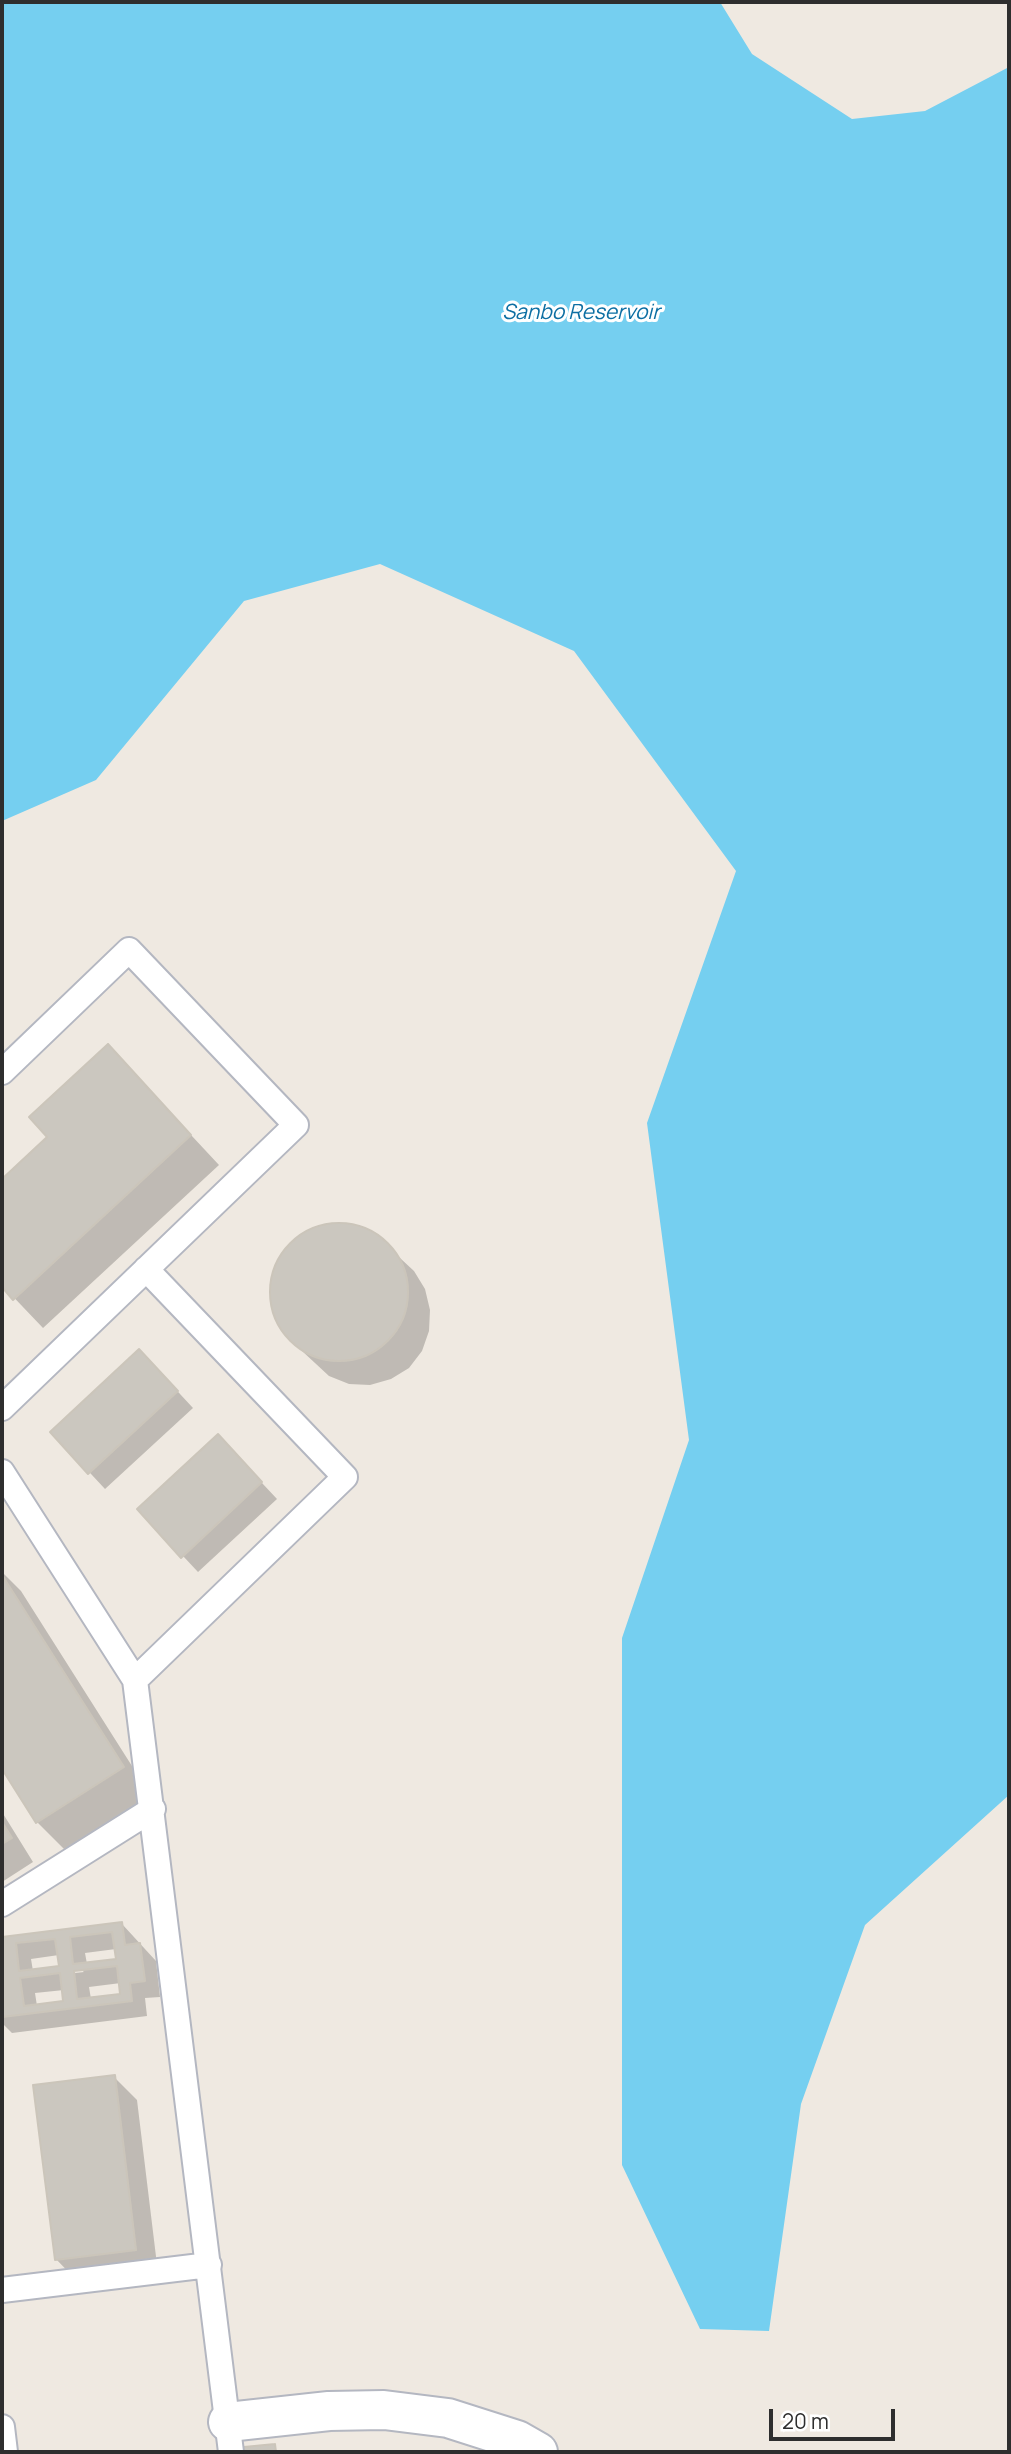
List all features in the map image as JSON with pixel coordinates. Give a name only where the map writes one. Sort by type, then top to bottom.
[{"type":"street","points":[[230,2437],[329,2411],[384,2410],[448,2418],[517,2441],[538,2452]]},
{"type":"lane","points":[[2,1072],[129,950],[296,1125],[2,1408]]},
{"type":"lane","points":[[135,1679],[345,1477],[146,1269]]},
{"type":"lane","points":[[2,1472],[135,1679],[230,2437]]},
{"type":"lane","points":[[2,1903],[153,1809]]},
{"type":"lane","points":[[2,2290],[208,2265]]},
{"type":"lane","points":[[2,2427],[5,2452]]},
{"type":"water","name":"Sanbo Reservoir","points":[[2,2],[720,2],[752,54],[852,119],[925,111],[1009,67],[1009,1795],[865,1925],[801,2104],[769,2331],[700,2329],[622,2165],[622,1638],[689,1440],[647,1123],[736,871],[574,651],[380,564],[244,601],[96,780],[2,821]]},
{"type":"building","points":[[108,1044],[191,1135],[13,1300],[2,1287],[2,1179],[47,1137],[29,1117]]},
{"type":"building","points":[[339,1223],[366,1228],[388,1243],[403,1265],[408,1292],[403,1319],[388,1341],[366,1356],[339,1361],[312,1356],[290,1341],[275,1319],[270,1292],[275,1265],[290,1243],[312,1228]]},
{"type":"building","points":[[139,1349],[178,1391],[88,1474],[50,1432]]},
{"type":"building","points":[[218,1434],[262,1482],[181,1558],[137,1509]]},
{"type":"building","points":[[2,1575],[124,1767],[36,1823],[2,1769]]},
{"type":"building","points":[[2,1822],[12,1838],[2,1844]]},
{"type":"building","points":[[122,1922],[125,1945],[140,1943],[145,1981],[130,1983],[132,2001],[2,2017],[2,1937]],"holes":[[[112,1932],[116,1959],[73,1964],[70,1937]],[[55,1939],[59,1966],[19,1971],[16,1943]],[[117,1966],[120,1994],[77,1999],[74,1971]],[[60,1973],[63,2001],[24,2006],[20,1978]]]},
{"type":"building","points":[[115,2075],[136,2250],[55,2260],[33,2085]]},
{"type":"building","points":[[275,2444],[276,2452],[244,2452],[244,2447]]}]
